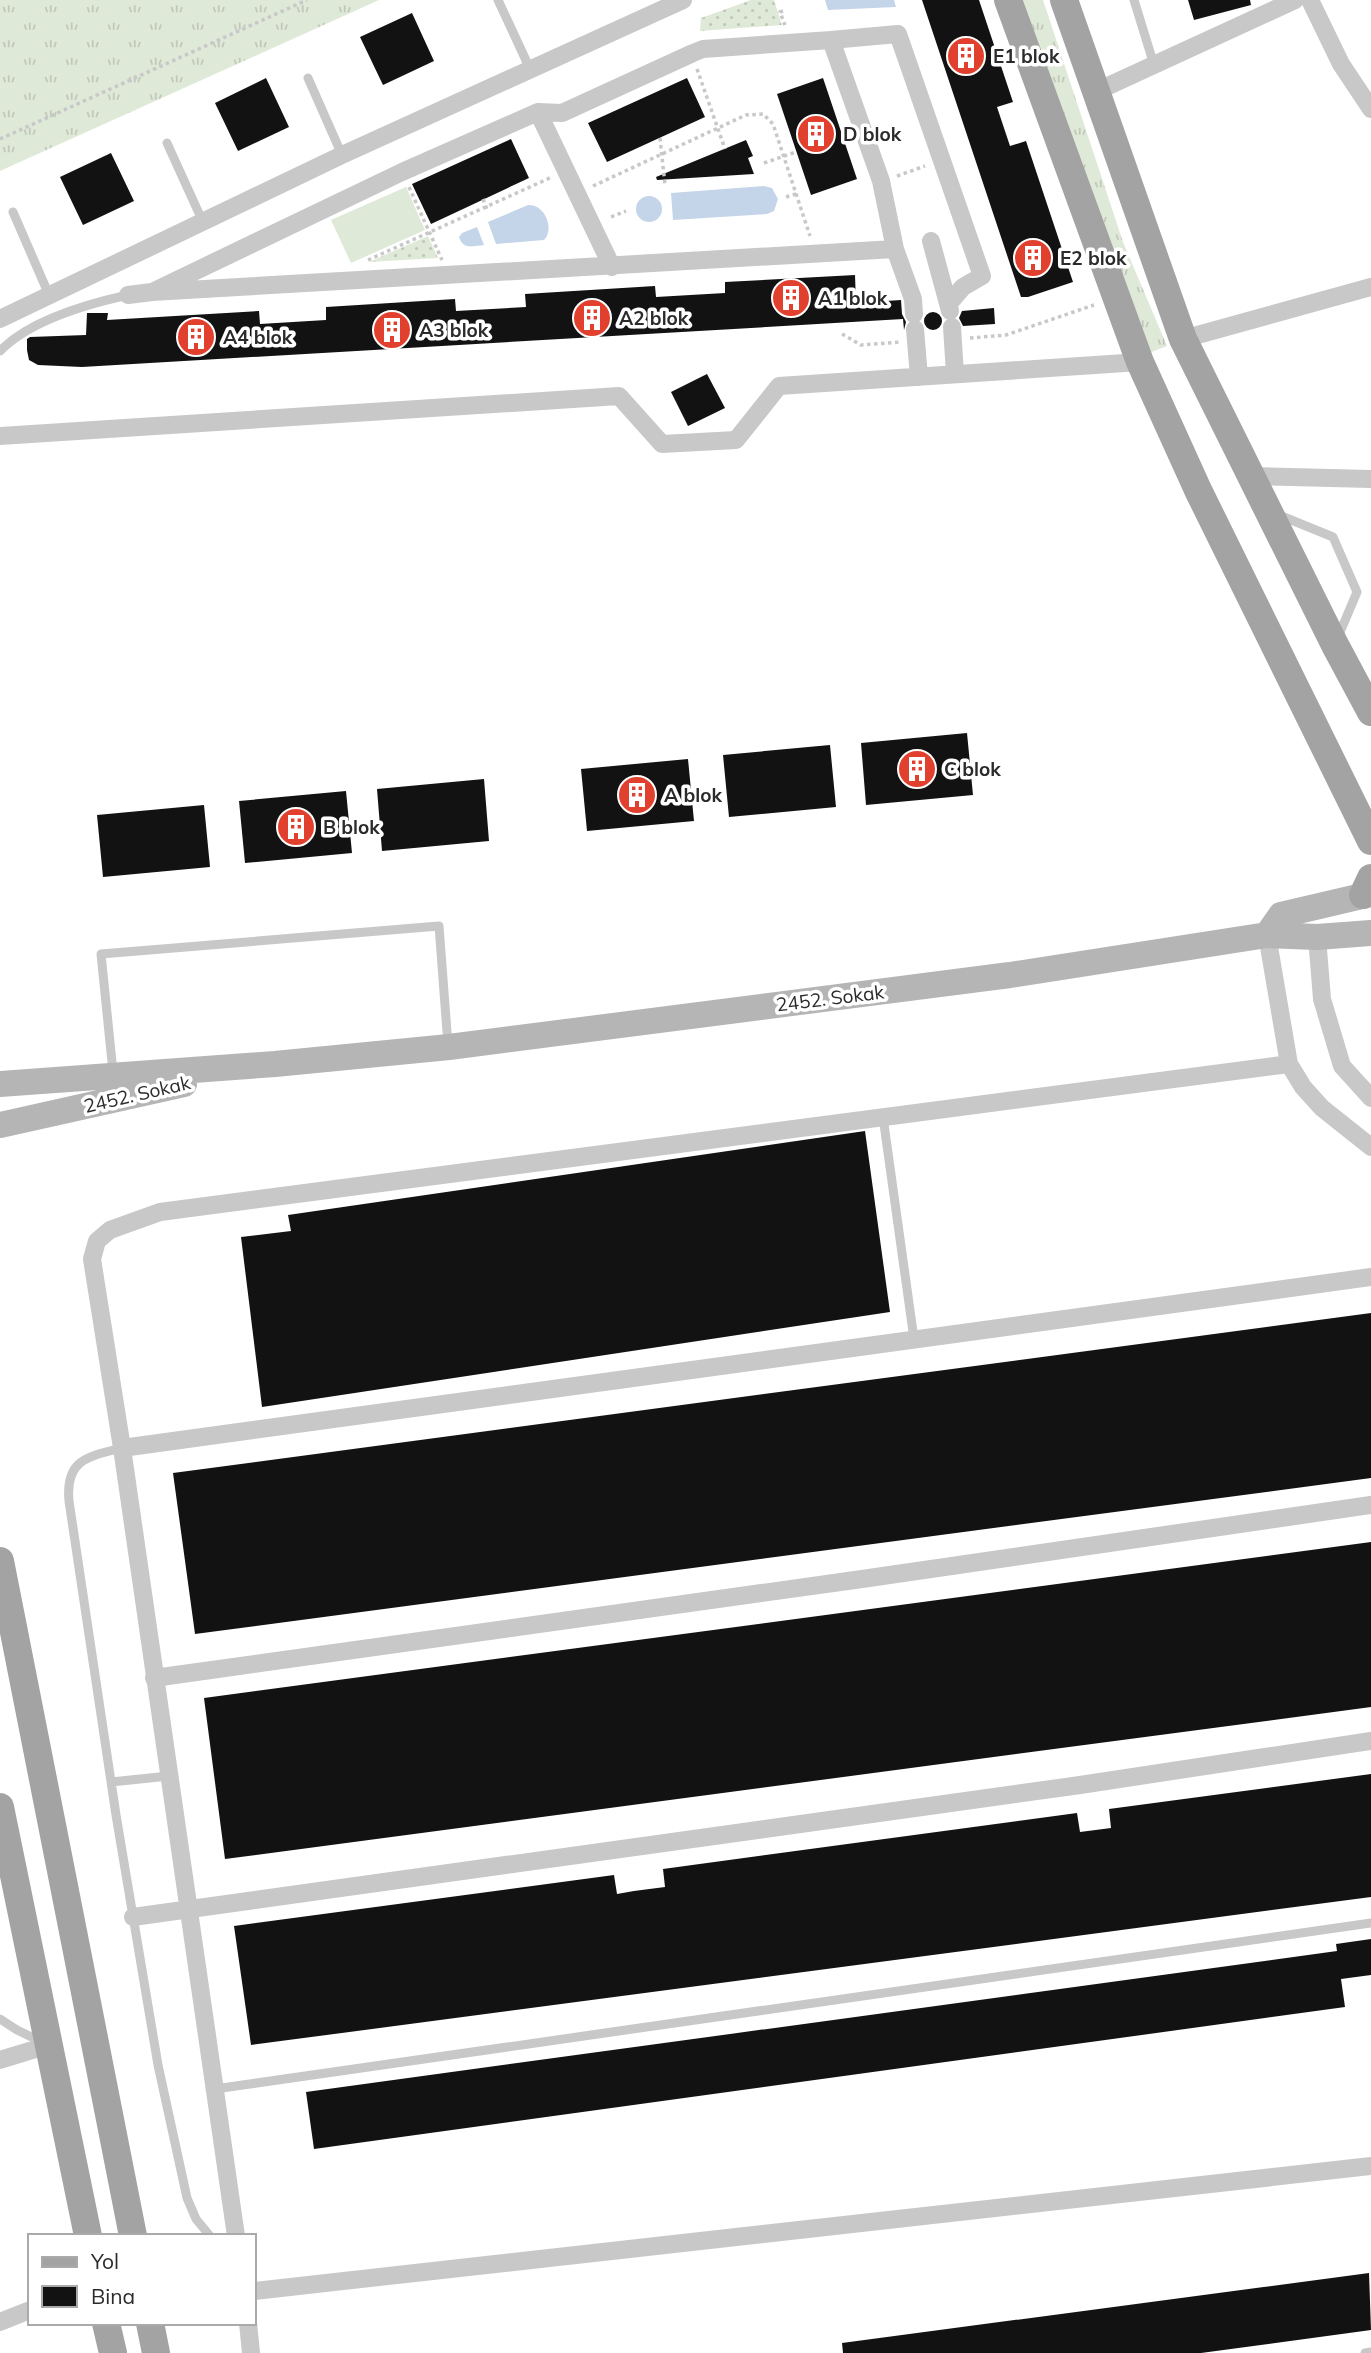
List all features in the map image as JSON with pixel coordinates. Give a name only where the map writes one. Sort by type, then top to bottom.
[{"type":"main road","points":[[1008,0],[1140,362],[1198,490],[1371,841]]},
{"type":"main road","points":[[1064,0],[1183,338],[1335,645],[1368,702]]},
{"type":"main road","points":[[1267,935],[1282,915],[1368,889]]},
{"type":"main road","name":"2452. Sokak","points":[[0,1084],[275,1064],[449,1047],[1010,975],[1267,935],[1317,937],[1371,933]]},
{"type":"main road","name":"2452. Sokak","points":[[0,1125],[275,1064]]},
{"type":"main road","points":[[0,1561],[132,2234]]},
{"type":"main road","points":[[0,1807],[88,2234]]},
{"type":"main road","points":[[106,2325],[113,2353]]},
{"type":"main road","points":[[150,2325],[156,2353]]},
{"type":"street","points":[[1095,92],[1295,0]]},
{"type":"street","points":[[1310,0],[1341,64],[1371,109]]},
{"type":"street","points":[[0,319],[202,220],[676,1]]},
{"type":"street","points":[[152,292],[402,172],[538,112],[562,113],[693,53],[898,34],[982,276],[963,287],[951,320]]},
{"type":"street","points":[[831,40],[881,181],[895,249],[913,299],[919,377]]},
{"type":"street","points":[[538,112],[612,267]]},
{"type":"street","points":[[931,241],[951,320],[955,374]]},
{"type":"street","points":[[128,295],[447,268],[612,267],[895,249]]},
{"type":"street","points":[[1183,338],[1371,287]]},
{"type":"street","points":[[0,436],[619,396],[662,444],[736,440],[779,386],[1140,362]]},
{"type":"street","points":[[1252,476],[1371,479]]},
{"type":"street","points":[[1267,935],[1289,1064],[1303,1087],[1322,1108],[1371,1147]]},
{"type":"street","points":[[1317,937],[1322,999],[1342,1066],[1371,1098]]},
{"type":"street","points":[[236,2234],[122,1448],[92,1259],[97,1241],[110,1230],[160,1212],[1289,1064]]},
{"type":"street","points":[[122,1448],[1371,1277]]},
{"type":"street","points":[[154,1678],[1371,1505]]},
{"type":"street","points":[[133,1917],[1080,1785],[1371,1741]]},
{"type":"street","points":[[0,2060],[49,2045]]},
{"type":"street","points":[[256,2291],[1371,2165]]},
{"type":"street","points":[[0,2322],[28,2311]]},
{"type":"street","points":[[248,2325],[251,2353]]},
{"type":"lane","points":[[498,0],[530,69]]},
{"type":"lane","points":[[1134,0],[1154,65]]},
{"type":"lane","points":[[308,78],[342,155]]},
{"type":"lane","points":[[167,143],[202,220]]},
{"type":"lane","points":[[13,212],[49,295]]},
{"type":"lane","points":[[0,351],[8,342],[27,331],[90,303],[128,295]]},
{"type":"lane","points":[[1268,510],[1333,537],[1357,592],[1335,645]]},
{"type":"lane","points":[[114,1076],[101,954],[114,952],[439,926],[449,1047]]},
{"type":"lane","points":[[883,1117],[914,1339]]},
{"type":"lane","points":[[122,1448],[88,1456],[74,1470],[68,1490],[111,1782],[158,2065],[187,2199],[196,2220],[208,2234]]},
{"type":"lane","points":[[111,1782],[169,1776]]},
{"type":"lane","points":[[215,2089],[1371,1923]]},
{"type":"lane","points":[[0,2019],[33,2039],[49,2045]]},
{"type":"lane","points":[[1365,2353],[1371,2352]]},
{"type":"path","points":[[0,139],[307,0]]},
{"type":"path","points":[[783,11],[780,12],[788,34]]},
{"type":"path","points":[[693,53],[725,149]]},
{"type":"path","points":[[578,193],[746,115],[763,114],[773,124],[817,253]]},
{"type":"path","points":[[660,138],[665,185]]},
{"type":"path","points":[[764,163],[796,152]]},
{"type":"path","points":[[881,181],[942,160]]},
{"type":"path","points":[[363,262],[487,210],[566,169]]},
{"type":"path","points":[[402,172],[447,268]]},
{"type":"path","points":[[786,197],[796,194]]},
{"type":"path","points":[[483,199],[487,210]]},
{"type":"path","points":[[611,217],[626,211]]},
{"type":"path","points":[[430,262],[447,268]]},
{"type":"path","points":[[951,320],[1006,335],[1103,302]]},
{"type":"path","points":[[842,334],[860,345],[915,328]]},
{"type":"green space","points":[[0,0],[379,0],[0,171]]},
{"type":"green space","points":[[751,0],[774,0],[782,25],[700,31],[701,18]]},
{"type":"green space","points":[[1023,0],[1043,0],[1123,242],[1167,346],[1149,353]]},
{"type":"green space","points":[[406,187],[425,230],[351,263],[331,220]]},
{"type":"green space","points":[[428,236],[438,258],[369,262]]},
{"type":"water","points":[[825,0],[894,0],[896,7],[828,10]]},
{"type":"water","points":[[764,186],[772,188],[778,199],[774,211],[767,214],[673,220],[671,193]]},
{"type":"water","points":[[649,196],[658,200],[662,209],[658,218],[649,222],[640,218],[636,209],[640,200]]},
{"type":"water","points":[[528,205],[539,208],[546,218],[549,230],[544,240],[496,244],[488,222]]},
{"type":"water","points":[[477,227],[484,245],[463,244],[459,237],[462,233]]},
{"type":"building","points":[[922,0],[979,0],[1013,102],[997,107],[1010,146],[1026,141],[1073,282],[1021,297]]},
{"type":"building","points":[[1188,0],[1250,0],[1251,5],[1194,20]]},
{"type":"building","points":[[412,13],[434,61],[383,85],[360,37]]},
{"type":"building","points":[[266,78],[289,127],[238,151],[215,103]]},
{"type":"building","points":[[687,78],[705,117],[607,162],[588,123]]},
{"type":"building","name":"D blok","points":[[823,78],[857,179],[811,195],[777,94]]},
{"type":"building","points":[[511,139],[529,178],[431,224],[412,184]]},
{"type":"building","points":[[746,140],[753,156],[748,158],[754,174],[657,180],[656,177]]},
{"type":"building","points":[[111,153],[134,201],[83,225],[60,177]]},
{"type":"building","points":[[855,275],[856,303],[901,300],[902,314],[906,322],[904,330],[903,319],[82,367],[38,365],[29,360],[27,350],[27,339],[30,337],[86,335],[87,313],[108,313],[107,320],[259,311],[260,324],[326,320],[326,307],[455,299],[456,311],[526,307],[525,294],[655,286],[656,297],[725,293],[725,282]]},
{"type":"building","points":[[994,308],[995,324],[963,326],[959,318],[962,311]]},
{"type":"building","points":[[933,312],[939,315],[942,321],[939,327],[933,330],[927,327],[924,321],[927,315]]},
{"type":"building","points":[[707,374],[725,408],[688,426],[671,392]]},
{"type":"building","name":"C blok","points":[[967,733],[973,795],[866,805],[861,743]]},
{"type":"building","points":[[830,745],[836,807],[729,817],[723,755]]},
{"type":"building","name":"A blok","points":[[688,759],[694,821],[587,831],[581,769]]},
{"type":"building","points":[[484,779],[489,841],[382,851],[377,789]]},
{"type":"building","name":"B blok","points":[[346,791],[352,853],[245,863],[239,801]]},
{"type":"building","points":[[204,805],[210,867],[103,877],[97,815]]},
{"type":"building","points":[[865,1131],[890,1312],[262,1407],[241,1237],[291,1231],[288,1215]]},
{"type":"building","points":[[1371,1313],[1371,1478],[195,1634],[173,1473]]},
{"type":"building","points":[[1371,1542],[1371,1707],[225,1859],[204,1698]]},
{"type":"building","points":[[1371,1774],[1371,1897],[251,2045],[234,1926],[614,1875],[617,1894],[665,1887],[663,1869],[1077,1813],[1080,1832],[1111,1828],[1109,1809]]},
{"type":"building","points":[[1371,1939],[1371,1975],[1341,1979],[1345,2007],[314,2149],[306,2092],[1337,1951],[1336,1944]]},
{"type":"building","points":[[1369,2273],[1371,2330],[1201,2353],[843,2353],[842,2343]]},
{"type":"place","name":"E1 blok","points":[[966,56]]},
{"type":"place","name":"D blok","points":[[816,134]]},
{"type":"place","name":"E2 blok","points":[[1033,258]]},
{"type":"place","name":"A1 blok","points":[[791,298]]},
{"type":"place","name":"A2 blok","points":[[592,318]]},
{"type":"place","name":"A3 blok","points":[[392,330]]},
{"type":"place","name":"A4 blok","points":[[196,337]]},
{"type":"place","name":"C blok","points":[[917,769]]},
{"type":"place","name":"A blok","points":[[637,795]]},
{"type":"place","name":"B blok","points":[[296,827]]}]
